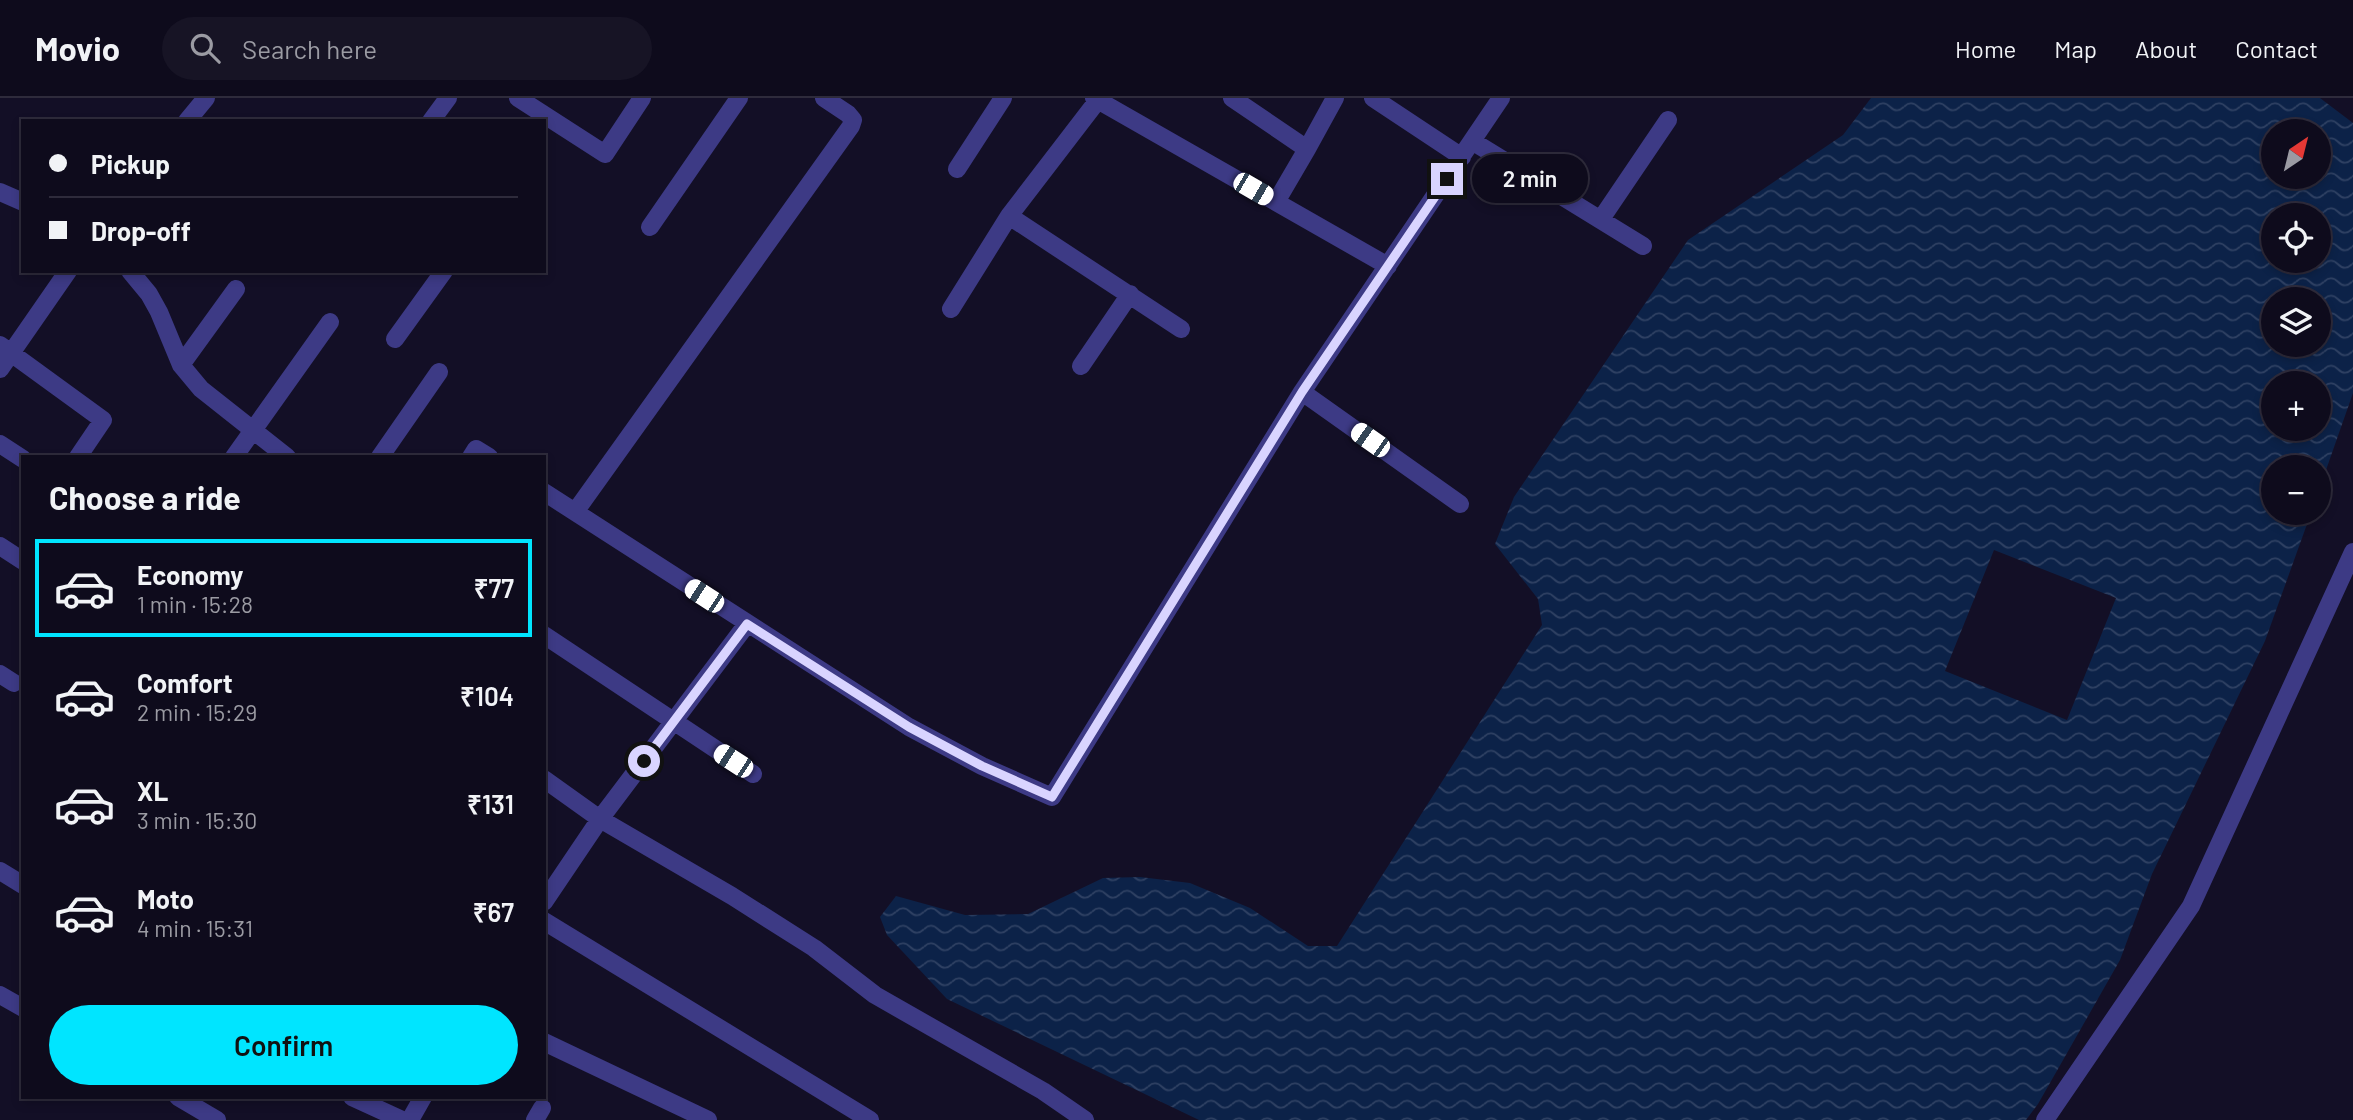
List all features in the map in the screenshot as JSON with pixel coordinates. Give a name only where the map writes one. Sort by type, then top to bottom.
[{"type":"street","points":[[189,119],[206,98]]},
{"type":"street","points":[[432,119],[448,98]]},
{"type":"street","points":[[518,98],[540,119]]},
{"type":"street","points":[[549,127],[606,154],[642,98]]},
{"type":"street","points":[[650,227],[738,98]]},
{"type":"street","points":[[575,512],[852,127],[853,120],[848,114],[824,98]]},
{"type":"street","points":[[957,169],[1003,98]]},
{"type":"street","points":[[1232,98],[1307,149]]},
{"type":"street","points":[[1276,202],[1335,98]]},
{"type":"street","points":[[1373,98],[1461,157]]},
{"type":"street","points":[[951,309],[1009,216],[1096,99],[1388,266]]},
{"type":"street","points":[[546,493],[909,727],[982,766],[1052,797],[1302,392],[1498,99]]},
{"type":"street","points":[[1601,219],[1668,120]]},
{"type":"street","points":[[1472,141],[1643,246]]},
{"type":"street","points":[[0,192],[21,201]]},
{"type":"street","points":[[1009,216],[1181,329]]},
{"type":"street","points":[[0,369],[6,349],[66,273]]},
{"type":"street","points":[[132,273],[149,294],[159,312],[181,365],[201,389],[284,455]]},
{"type":"street","points":[[395,339],[443,273]]},
{"type":"street","points":[[181,365],[236,289]]},
{"type":"street","points":[[1082,366],[1130,294]]},
{"type":"street","points":[[235,455],[330,322]]},
{"type":"street","points":[[6,349],[103,420],[79,455]]},
{"type":"street","points":[[381,455],[439,372]]},
{"type":"street","points":[[1302,392],[1460,504]]},
{"type":"street","points":[[0,444],[21,458]]},
{"type":"street","points":[[472,455],[476,449],[486,455]]},
{"type":"street","points":[[0,547],[21,560]]},
{"type":"street","points":[[2045,1120],[2191,906],[2353,552]]},
{"type":"street","points":[[546,899],[600,820],[747,624]]},
{"type":"street","points":[[546,636],[754,774]]},
{"type":"street","points":[[546,780],[600,820],[732,896],[814,948],[876,995],[1043,1091],[1085,1120]]},
{"type":"street","points":[[0,871],[21,884]]},
{"type":"street","points":[[546,922],[870,1120]]},
{"type":"street","points":[[0,995],[21,1007]]},
{"type":"street","points":[[546,1043],[708,1120]]},
{"type":"street","points":[[181,1099],[217,1120]]},
{"type":"street","points":[[356,1099],[402,1120]]},
{"type":"street","points":[[410,1120],[422,1099]]},
{"type":"water","points":[[1871,98],[2320,98],[2353,123],[2353,393],[2331,456],[2261,455],[2261,525],[2307,525],[2265,641],[2152,874],[2120,960],[2038,1104],[2026,1120],[1199,1120],[947,999],[887,935],[880,917],[896,896],[965,915],[1028,914],[1103,878],[1140,877],[1190,883],[1250,908],[1308,946],[1337,946],[1542,625],[1538,599],[1495,544],[1514,497],[1688,240],[1843,135]],"holes":[[[1994,550],[2116,598],[2067,720],[1945,671]]]},
{"type":"route","points":[[644,761],[747,624],[909,727],[982,766],[1052,797],[1302,392],[1447,179]]}]
